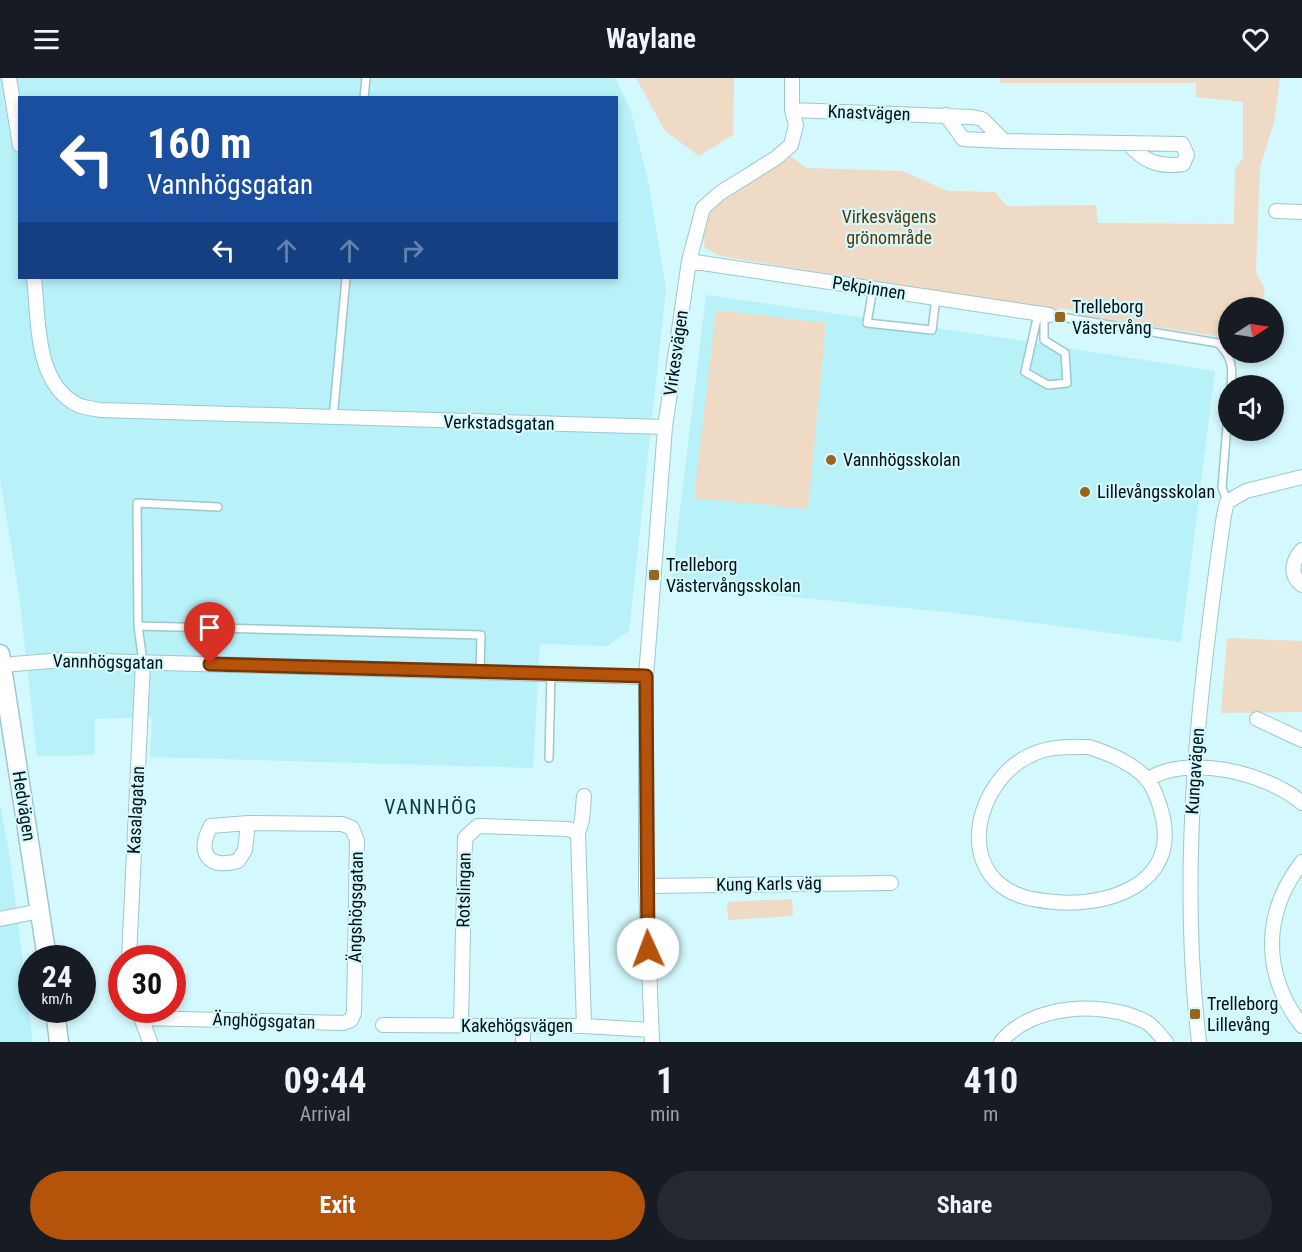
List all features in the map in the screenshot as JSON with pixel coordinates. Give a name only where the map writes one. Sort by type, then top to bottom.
[{"type":"main road","name":"Hedvägen","points":[[1,660],[45,945]]},
{"type":"main road","points":[[57,1023],[59,1042]]},
{"type":"street","points":[[9,78],[18,133]]},
{"type":"street","name":"Virkesvägen","points":[[646,676],[665,427],[689,261],[703,208],[720,193],[776,158],[791,145],[796,125],[792,110],[792,78]]},
{"type":"street","name":"Knastvägen","points":[[792,110],[946,115],[982,119],[1004,141]]},
{"type":"street","points":[[946,115],[963,139],[1128,143]]},
{"type":"street","points":[[1276,212],[1302,212]]},
{"type":"street","name":"Pekpinnen","points":[[689,261],[1044,315]]},
{"type":"street","name":"Verkstadsgatan","points":[[34,279],[42,352],[49,375],[60,390],[78,405],[101,410],[333,419],[665,427]]},
{"type":"street","points":[[1227,502],[1246,491],[1302,477]]},
{"type":"street","name":"Kungavägen","points":[[1198,1042],[1191,956],[1190,860],[1194,765],[1216,570],[1227,502]]},
{"type":"street","points":[[1302,550],[1294,560],[1293,571],[1296,580],[1302,585]]},
{"type":"street","name":"Vannhögsgatan","points":[[1,660],[646,676]]},
{"type":"street","name":"Kasalagatan","points":[[130,945],[143,662]]},
{"type":"street","name":"Kakehögsvägen","points":[[383,1025],[584,1026],[651,1036],[646,886],[646,676]]},
{"type":"street","points":[[1257,719],[1302,740]]},
{"type":"street","points":[[1089,747],[1110,754],[1147,780],[1160,804],[1165,829],[1163,851],[1154,871],[1140,884],[1118,895],[1076,904],[1016,896],[989,874],[981,858],[980,825],[986,804],[995,786],[1012,767],[1030,755],[1054,748],[1089,747]]},
{"type":"street","points":[[1147,780],[1161,770],[1194,765],[1255,778],[1302,803]]},
{"type":"street","points":[[584,796],[582,820],[578,833],[584,1026]]},
{"type":"street","name":"Ängshögsgatan","points":[[248,823],[342,824],[352,828],[357,841],[354,1013],[351,1020]]},
{"type":"street","name":"Rotslingan","points":[[461,1025],[465,838],[478,826],[568,829],[578,833]]},
{"type":"street","points":[[1302,862],[1283,890],[1270,950],[1281,994],[1302,1026]]},
{"type":"street","name":"Kung Karls väg","points":[[646,886],[891,883]]},
{"type":"street","points":[[0,919],[40,911]]},
{"type":"street","points":[[1002,1042],[1009,1032],[1029,1021],[1060,1012],[1096,1010],[1116,1013],[1147,1023],[1166,1042]]},
{"type":"street","name":"Änghögsgatan","points":[[186,1016],[343,1023],[351,1020]]},
{"type":"street","points":[[143,1023],[150,1042]]},
{"type":"street","points":[[523,1026],[523,1042]]},
{"type":"lane","points":[[364,96],[366,78]]},
{"type":"lane","points":[[333,419],[346,279]]},
{"type":"lane","points":[[873,288],[867,323],[932,330],[936,298]]},
{"type":"lane","points":[[1044,315],[1044,340],[1065,354],[1066,383],[1048,385],[1025,372],[1044,315]]},
{"type":"lane","points":[[1044,315],[1218,343],[1229,354],[1233,367],[1232,375]]},
{"type":"lane","points":[[1226,441],[1222,487],[1227,502]]},
{"type":"lane","points":[[143,662],[138,626],[137,503],[218,507]]},
{"type":"lane","points":[[138,626],[481,635],[480,671]]},
{"type":"lane","points":[[549,758],[551,673]]},
{"type":"shaded area","points":[[0,78],[615,78],[630,108],[649,185],[666,289],[629,631],[607,646],[540,644],[533,768],[150,757],[152,717],[95,719],[95,755],[37,756],[19,594],[0,479]]},
{"type":"shaded area","points":[[706,295],[1215,371],[1181,642],[956,613],[671,585]]},
{"type":"shaded area","points":[[0,803],[21,945],[18,945],[18,1023],[31,1023],[33,1042],[0,1042]]},
{"type":"green space","points":[[636,78],[734,78],[733,135],[699,156],[665,131]]},
{"type":"green space","name":"Virkesvägens grönområde","points":[[1000,78],[1280,78],[1274,123],[1260,167],[1256,272],[1265,289],[1263,297],[1218,297],[1218,338],[1084,316],[1084,312],[1059,308],[1058,312],[720,256],[705,248],[703,238],[710,210],[790,156],[807,168],[902,171],[948,191],[995,192],[1007,206],[1096,205],[1098,223],[1234,224],[1235,170],[1243,158],[1243,102],[1196,97],[1196,83],[1000,83]]},
{"type":"green space","points":[[716,310],[826,323],[808,509],[694,498]]},
{"type":"green space","points":[[1227,638],[1302,641],[1302,712],[1221,713]]},
{"type":"green space","points":[[792,899],[793,916],[728,920],[727,902]]},
{"type":"place","name":"Trelleborg Västervång","points":[[1060,317]]},
{"type":"place","name":"Vannhögsskolan","points":[[831,460]]},
{"type":"place","name":"Lillevångsskolan","points":[[1085,492]]},
{"type":"place","name":"Trelleborg Västervångsskolan","points":[[654,575]]},
{"type":"place","name":"Trelleborg Lillevång","points":[[1195,1014]]},
{"type":"district","name":"VANNHÖG","points":[[431,807]]},
{"type":"route","points":[[210,664],[646,676],[648,949]]}]
